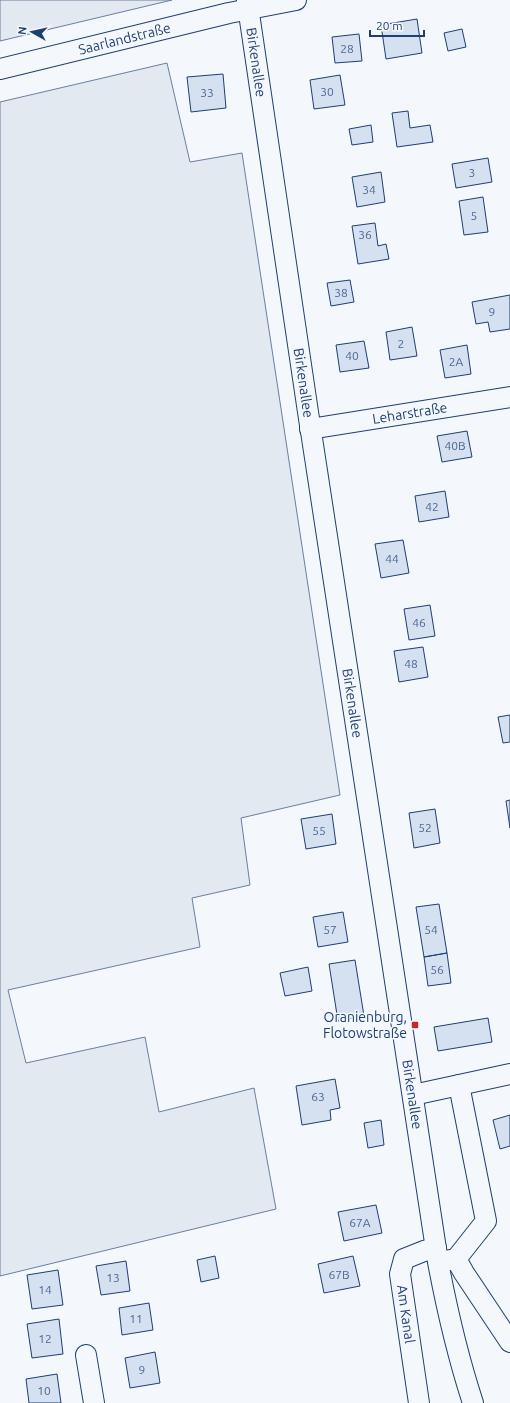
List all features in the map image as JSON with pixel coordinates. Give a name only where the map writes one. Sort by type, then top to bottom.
[{"type":"street","name":"Saarlandstraße","points":[[0,69],[248,4],[296,0]]},
{"type":"street","name":"Birkenallee","points":[[248,4],[310,429],[413,1095],[444,1256],[449,1318],[461,1368],[473,1403]]},
{"type":"street","name":"Leharstraße","points":[[310,429],[510,397]]},
{"type":"street","points":[[413,1095],[510,1074]]},
{"type":"street","points":[[459,1085],[486,1221],[444,1256],[464,1273],[510,1342]]},
{"type":"street","name":"Am Kanal","points":[[419,1403],[400,1274],[404,1259],[424,1251],[444,1256]]},
{"type":"street","points":[[86,1356],[94,1403]]},
{"type":"shaded area","points":[[0,0],[172,0],[0,41]]},
{"type":"shaded area","points":[[167,63],[190,162],[242,153],[340,795],[241,818],[250,885],[192,898],[200,947],[8,990],[26,1063],[145,1037],[159,1112],[254,1088],[276,1209],[0,1276],[0,102]]},
{"type":"building","points":[[417,19],[422,53],[386,59],[381,25]]},
{"type":"building","points":[[462,29],[466,47],[448,51],[444,33]]},
{"type":"building","points":[[359,34],[362,61],[335,63],[332,37]]},
{"type":"building","points":[[223,74],[226,108],[191,112],[187,77]]},
{"type":"building","points":[[340,75],[345,105],[314,109],[310,80]]},
{"type":"building","points":[[408,111],[410,128],[430,125],[433,142],[397,147],[392,113]]},
{"type":"building","points":[[371,125],[373,142],[352,145],[349,129]]},
{"type":"building","points":[[488,158],[492,182],[456,188],[452,164]]},
{"type":"building","points":[[381,172],[385,202],[357,207],[352,177]]},
{"type":"building","points":[[483,197],[488,232],[464,235],[459,201]]},
{"type":"building","points":[[375,223],[378,246],[386,244],[389,259],[358,264],[352,226]]},
{"type":"building","points":[[350,280],[354,302],[331,306],[327,283]]},
{"type":"building","points":[[510,295],[510,329],[490,332],[488,322],[476,324],[472,302]]},
{"type":"building","points":[[412,327],[417,356],[390,360],[386,332]]},
{"type":"building","points":[[364,341],[369,368],[340,372],[336,345]]},
{"type":"building","points":[[467,345],[471,374],[445,378],[440,350]]},
{"type":"building","points":[[467,431],[472,457],[442,462],[437,436]]},
{"type":"building","points":[[445,491],[449,517],[419,522],[415,496]]},
{"type":"building","points":[[403,540],[409,573],[381,578],[375,544]]},
{"type":"building","points":[[430,605],[435,636],[409,640],[404,609]]},
{"type":"building","points":[[423,647],[428,677],[399,682],[394,651]]},
{"type":"building","points":[[510,715],[510,742],[503,743],[498,717]]},
{"type":"building","points":[[510,800],[510,828],[506,801]]},
{"type":"building","points":[[435,809],[440,843],[414,848],[409,813]]},
{"type":"building","points":[[332,814],[336,844],[306,849],[301,819]]},
{"type":"building","points":[[439,904],[447,953],[424,957],[416,907]]},
{"type":"building","points":[[343,912],[348,942],[318,947],[313,917]]},
{"type":"building","points":[[447,953],[451,983],[428,986],[424,957]]},
{"type":"building","points":[[355,960],[364,1016],[338,1021],[329,964]]},
{"type":"building","points":[[308,967],[312,991],[285,996],[280,973]]},
{"type":"building","points":[[488,1018],[492,1042],[438,1051],[434,1027]]},
{"type":"building","points":[[335,1079],[340,1108],[330,1110],[331,1120],[302,1125],[296,1086]]},
{"type":"building","points":[[510,1115],[510,1146],[500,1149],[493,1120]]},
{"type":"building","points":[[381,1120],[384,1145],[368,1148],[364,1123]]},
{"type":"building","points":[[376,1205],[382,1233],[344,1241],[338,1212]]},
{"type":"building","points":[[215,1256],[219,1278],[201,1282],[197,1260]]},
{"type":"building","points":[[353,1256],[360,1286],[324,1293],[318,1264]]},
{"type":"building","points":[[126,1261],[130,1291],[101,1295],[96,1266]]},
{"type":"building","points":[[58,1270],[63,1305],[32,1309],[27,1275]]},
{"type":"building","points":[[149,1303],[153,1330],[122,1335],[119,1308]]},
{"type":"building","points":[[59,1319],[63,1354],[32,1358],[27,1324]]},
{"type":"building","points":[[155,1352],[160,1383],[130,1388],[125,1358]]},
{"type":"building","points":[[57,1374],[61,1403],[29,1403],[26,1379]]},
{"type":"place","name":"Oranienburg, Flotowstraße","points":[[415,1025]]}]
